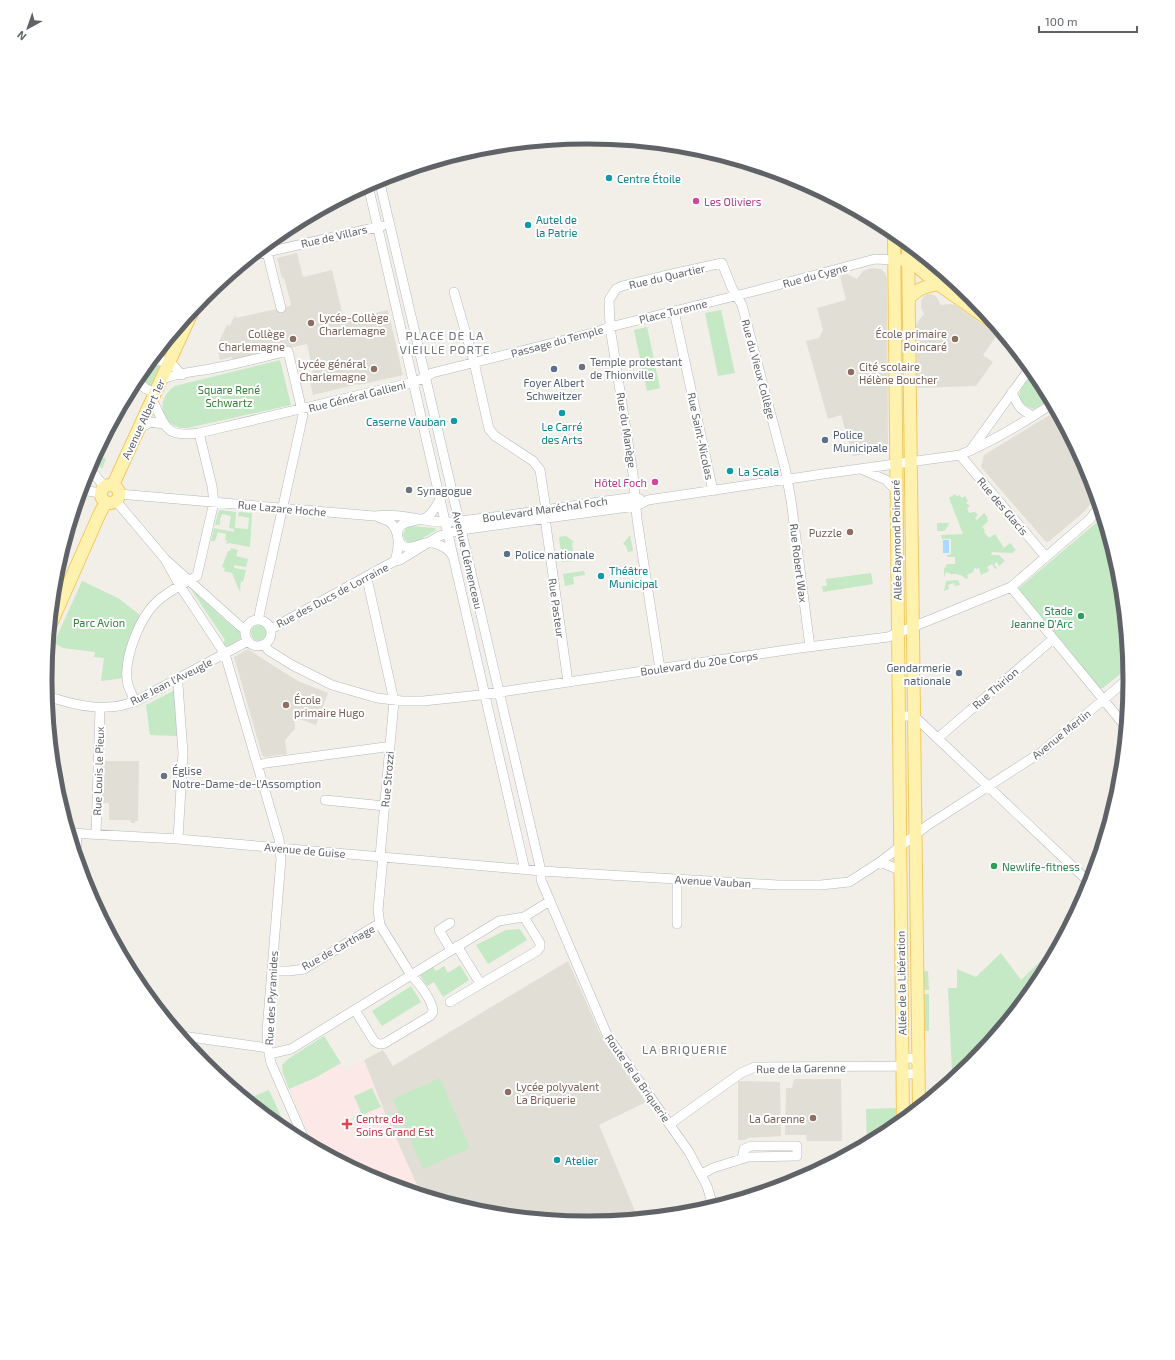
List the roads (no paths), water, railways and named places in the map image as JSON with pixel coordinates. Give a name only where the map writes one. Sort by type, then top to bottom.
[{"type":"main road","name":"Allée Raymond Poincaré","points":[[894,241],[895,489],[900,847]]},
{"type":"main road","name":"Allée Raymond Poincaré","points":[[908,252],[915,835]]},
{"type":"main road","points":[[894,260],[909,266],[934,285],[971,307]]},
{"type":"main road","points":[[909,298],[919,289],[934,285]]},
{"type":"main road","name":"Avenue Albert 1er","points":[[57,610],[185,327]]},
{"type":"main road","name":"Allée de la Libération","points":[[915,835],[919,1100]]},
{"type":"main road","name":"Allée de la Libération","points":[[900,847],[902,1113]]},
{"type":"street","name":"Avenue Clémenceau","points":[[381,186],[541,876]]},
{"type":"street","name":"Avenue Clémenceau","points":[[369,191],[525,870]]},
{"type":"street","name":"Rue de Villars","points":[[267,252],[377,226],[390,225]]},
{"type":"street","points":[[267,252],[280,308]]},
{"type":"street","name":"Rue du Cygne","points":[[736,296],[875,259],[894,260]]},
{"type":"street","name":"Rue du Vieux Collège","points":[[722,263],[736,296],[742,305],[779,442],[787,479]]},
{"type":"street","name":"Rue du Quartier","points":[[613,292],[622,286],[722,263]]},
{"type":"street","points":[[454,292],[474,362]]},
{"type":"street","name":"Rue du Manège","points":[[613,292],[609,300],[610,327],[634,474],[636,501],[660,669]]},
{"type":"street","name":"Place Turenne","points":[[610,327],[736,296]]},
{"type":"street","name":"Rue Saint-Nicolas","points":[[674,311],[713,491]]},
{"type":"street","name":"Passage du Temple","points":[[412,382],[425,378],[432,373],[593,333],[610,327]]},
{"type":"street","points":[[161,380],[171,375],[182,375],[288,351],[303,415],[259,620]]},
{"type":"street","points":[[158,361],[169,361],[182,375]]},
{"type":"street","name":"Rue Pasteur","points":[[474,362],[489,429],[495,436],[534,461],[540,470],[568,682]]},
{"type":"street","points":[[970,451],[1026,373]]},
{"type":"street","name":"Rue Général Gallieni","points":[[302,410],[412,382]]},
{"type":"street","points":[[140,385],[154,396],[163,424]]},
{"type":"street","points":[[1012,392],[1018,406],[1023,411],[1033,416]]},
{"type":"street","name":"Boulevard Maréchal Foch","points":[[461,530],[545,514],[960,455],[970,451],[1048,407]]},
{"type":"street","points":[[139,428],[154,422],[163,424],[170,430],[184,435],[199,434],[302,410]]},
{"type":"street","points":[[135,702],[128,684],[128,662],[136,633],[146,613],[160,599],[197,576],[214,502],[212,486],[199,434]]},
{"type":"street","name":"Rue des Glacis","points":[[960,455],[1045,556]]},
{"type":"street","points":[[861,469],[886,480],[895,489]]},
{"type":"street","points":[[94,474],[164,559],[246,630]]},
{"type":"street","name":"Rue Robert Wax","points":[[787,479],[810,647]]},
{"type":"street","name":"Rue Lazare Hoche","points":[[87,491],[283,509],[374,516],[399,516],[420,520],[445,522]]},
{"type":"street","points":[[398,538],[398,532],[402,524],[420,520],[431,513],[440,500]]},
{"type":"street","name":"Boulevard du 20e Corps","points":[[265,644],[268,650],[292,665],[332,685],[377,698],[394,701],[423,701],[485,694],[888,637],[1011,587],[1045,556],[1090,519],[1096,511]]},
{"type":"street","name":"Boulevard Maréchal Foch","points":[[445,522],[545,514]]},
{"type":"street","points":[[374,516],[389,522],[395,528],[400,543],[407,547],[414,547],[426,543],[439,545],[449,550],[453,557]]},
{"type":"street","name":"Rue des Ducs de Lorraine","points":[[270,629],[394,561],[400,560],[441,535],[461,530]]},
{"type":"street","name":"Rue des Ducs de Lorraine","points":[[394,561],[398,551],[398,538]]},
{"type":"street","name":"Rue des Pyramides","points":[[164,559],[225,654],[279,839],[281,859],[267,1031],[268,1051],[276,1076],[301,1132]]},
{"type":"street","name":"Rue Strozzi","points":[[365,577],[368,583],[394,701],[381,857],[378,910],[380,925]]},
{"type":"street","points":[[1011,587],[1121,721]]},
{"type":"street","points":[[259,620],[268,624],[270,629],[271,638],[265,644],[256,646],[248,641],[246,630],[251,623],[259,620]]},
{"type":"street","name":"Rue Thirion","points":[[938,738],[1053,639]]},
{"type":"street","name":"Rue Jean l'Aveugle","points":[[52,697],[100,708],[120,706],[135,702],[248,641]]},
{"type":"street","points":[[176,680],[178,686],[183,753],[178,839]]},
{"type":"street","name":"Avenue Merlin","points":[[988,786],[1043,751],[1123,683]]},
{"type":"street","name":"Rue Louis le Pieux","points":[[96,834],[100,708]]},
{"type":"street","points":[[898,716],[914,716],[1085,878]]},
{"type":"street","points":[[258,765],[377,748],[390,748]]},
{"type":"street","name":"Avenue Vauban","points":[[541,876],[677,878],[778,885],[821,885],[849,882],[988,786]]},
{"type":"street","points":[[325,800],[385,806]]},
{"type":"street","name":"Avenue de Guise","points":[[74,833],[178,839],[525,870],[541,876]]},
{"type":"street","points":[[880,862],[900,870]]},
{"type":"street","name":"Route de la Briquerie","points":[[541,876],[550,901],[608,1037],[689,1152],[702,1174],[711,1200]]},
{"type":"street","points":[[677,878],[677,924]]},
{"type":"street","points":[[189,1037],[268,1051],[291,1049],[499,921],[524,917],[550,901]]},
{"type":"street","points":[[450,1002],[480,983],[487,981],[537,951],[540,943],[524,917]]},
{"type":"street","points":[[450,923],[439,930],[480,983]]},
{"type":"street","points":[[355,1010],[374,1041],[381,1044],[430,1016],[433,1012],[432,1004],[418,982],[411,975],[380,925]]},
{"type":"street","name":"Rue de Carthage","points":[[272,970],[289,972],[304,969],[375,926],[380,925]]},
{"type":"street","name":"Rue de la Garenne","points":[[670,1124],[741,1073],[755,1067],[902,1066],[903,1062],[909,1059],[914,1060],[918,1066]]},
{"type":"street","points":[[702,1174],[713,1168],[742,1159],[748,1157],[797,1156],[797,1146],[751,1146],[744,1149],[742,1159]]},
{"type":"water","points":[[943,540],[949,540],[949,553],[943,553]]},
{"type":"place","name":"Centre Étoile","points":[[609,178]]},
{"type":"place","name":"Les Oliviers","points":[[696,201]]},
{"type":"place","name":"Autel de la Patrie","points":[[528,225]]},
{"type":"place","name":"Lycée-Collège Charlemagne","points":[[311,323]]},
{"type":"place","name":"Collège Charlemagne","points":[[293,339]]},
{"type":"place","name":"École primaire Poincaré","points":[[955,339]]},
{"type":"place","name":"Temple protestant de Thionville","points":[[582,367]]},
{"type":"place","name":"Lycée général Charlemagne","points":[[374,369]]},
{"type":"place","name":"Foyer Albert Schweitzer","points":[[554,369]]},
{"type":"place","name":"Cité scolaire Hélène Boucher","points":[[851,372]]},
{"type":"place","name":"Le Carré des Arts","points":[[562,413]]},
{"type":"place","name":"Caserne Vauban","points":[[454,421]]},
{"type":"place","name":"Police Municipale","points":[[825,440]]},
{"type":"place","name":"La Scala","points":[[730,471]]},
{"type":"place","name":"Hôtel Foch","points":[[655,482]]},
{"type":"place","name":"Synagogue","points":[[409,490]]},
{"type":"place","name":"Puzzle","points":[[850,532]]},
{"type":"place","name":"Police nationale","points":[[507,554]]},
{"type":"place","name":"Théâtre Municipal","points":[[601,576]]},
{"type":"place","name":"Stade Jeanne D'Arc","points":[[1081,616]]},
{"type":"place","name":"Gendarmerie nationale","points":[[959,673]]},
{"type":"place","name":"École primaire Hugo","points":[[286,705]]},
{"type":"place","name":"Église Notre-Dame-de-l'Assomption","points":[[164,776]]},
{"type":"place","name":"Newlife-fitness","points":[[994,866]]},
{"type":"place","name":"Lycée polyvalent La Briquerie","points":[[508,1092]]},
{"type":"place","name":"La Garenne","points":[[813,1118]]},
{"type":"place","name":"Centre de Soins Grand Est","points":[[347,1124]]},
{"type":"place","name":"Atelier","points":[[557,1160]]},
{"type":"district","name":"PLACE DE LA VIEILLE PORTE","points":[[445,342]]},
{"type":"district","name":"LA BRIQUERIE","points":[[685,1049]]},
{"type":"park label","name":"Square René Schwartz","points":[[229,395]]},
{"type":"park label","name":"Parc Avion","points":[[99,622]]}]
